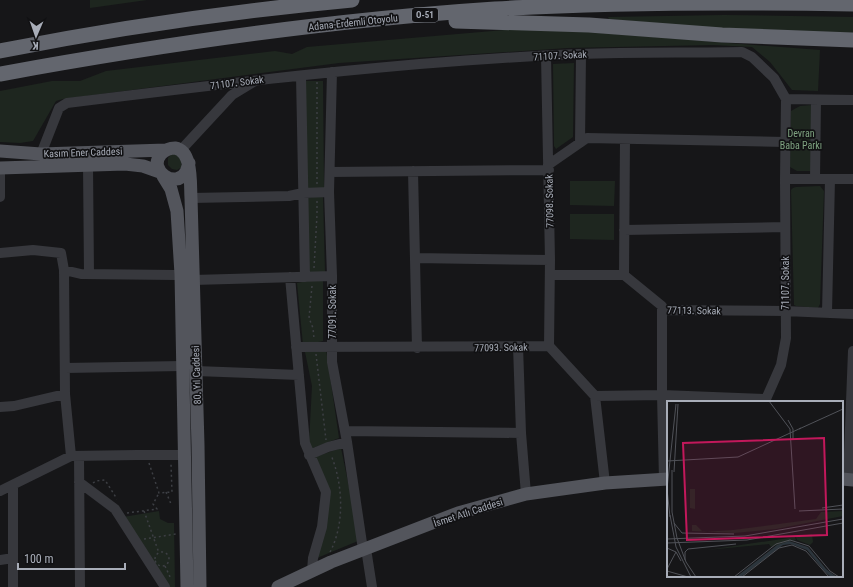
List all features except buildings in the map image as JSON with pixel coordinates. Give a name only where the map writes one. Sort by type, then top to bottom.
[{"type":"highway","points":[[0,51],[142,26],[317,0]]},
{"type":"highway","points":[[276,7],[352,0]]},
{"type":"highway","name":"Adana-Erdemli Otoyolu","points":[[0,74],[101,56],[275,30],[495,9],[628,3],[751,2],[853,4]]},
{"type":"highway","points":[[390,18],[589,25],[722,35],[853,40]]},
{"type":"highway","points":[[0,83],[101,56]]},
{"type":"main road","points":[[171,148],[181,150],[188,158],[189,163],[186,173],[178,179],[172,179],[162,174],[158,167],[159,157],[166,150],[171,148]]},
{"type":"main road","name":"Kasım Ener Caddesi","points":[[0,168],[50,158],[166,150]]},
{"type":"main road","name":"Kasım Ener Caddesi","points":[[0,151],[88,164],[125,164],[143,166],[162,174]]},
{"type":"main road","points":[[0,156],[50,158]]},
{"type":"main road","points":[[0,165],[40,164],[50,158]]},
{"type":"main road","name":"80. Yıl Caddesi","points":[[189,163],[196,371],[200,587]]},
{"type":"main road","name":"80. Yıl Caddesi","points":[[162,174],[171,189],[177,211],[181,274],[187,587]]},
{"type":"main road","name":"İsmet Atlı Caddesi","points":[[278,587],[331,562],[458,513],[526,494],[605,484],[666,480]]},
{"type":"street","name":"71107. Sokak","points":[[50,158],[59,108],[67,103],[259,79],[438,62],[581,54],[742,52],[752,56],[774,78],[786,99],[786,338],[781,365],[766,400]]},
{"type":"street","points":[[580,143],[581,54]]},
{"type":"street","name":"77098. Sokak","points":[[546,56],[550,260],[549,346]]},
{"type":"street","name":"77091. Sokak","points":[[332,72],[329,192],[332,276],[332,362],[346,436],[362,543],[365,549],[372,587]]},
{"type":"street","points":[[301,76],[303,193],[311,275]]},
{"type":"street","points":[[181,150],[232,95],[259,79]]},
{"type":"street","points":[[786,99],[853,100]]},
{"type":"street","points":[[815,179],[816,100]]},
{"type":"street","points":[[330,172],[549,168],[587,138],[785,142]]},
{"type":"street","points":[[550,275],[624,275],[626,139]]},
{"type":"street","points":[[88,164],[89,274]]},
{"type":"street","points":[[0,168],[0,197]]},
{"type":"street","points":[[413,171],[417,348]]},
{"type":"street","points":[[827,313],[830,179]]},
{"type":"street","points":[[785,180],[853,179]]},
{"type":"street","points":[[191,198],[289,196],[303,193],[329,192]]},
{"type":"street","points":[[624,230],[785,227]]},
{"type":"street","points":[[0,253],[33,250],[61,252],[64,270],[65,394],[79,482],[80,587]]},
{"type":"street","points":[[415,258],[550,260]]},
{"type":"street","points":[[64,270],[81,274],[181,274]]},
{"type":"street","points":[[193,280],[311,275],[332,276]]},
{"type":"street","name":"77113. Sokak","points":[[624,275],[662,306],[662,310],[785,311],[853,314]]},
{"type":"street","points":[[290,277],[305,442],[309,455],[326,492],[322,527],[313,558],[312,571]]},
{"type":"street","points":[[662,310],[662,395],[666,480]]},
{"type":"street","points":[[518,346],[521,433],[526,494]]},
{"type":"street","points":[[549,346],[595,396],[605,484]]},
{"type":"street","name":"77093. Sokak","points":[[296,347],[417,348],[549,346]]},
{"type":"street","points":[[848,479],[853,351]]},
{"type":"street","points":[[65,368],[182,366]]},
{"type":"street","points":[[196,371],[299,375]]},
{"type":"street","points":[[0,407],[14,406],[65,394]]},
{"type":"street","points":[[595,396],[662,395],[766,400]]},
{"type":"street","points":[[309,455],[328,447],[346,436],[521,433]]},
{"type":"street","points":[[0,491],[75,456],[184,455]]},
{"type":"street","points":[[79,482],[115,509],[134,539],[168,584]]},
{"type":"street","points":[[13,486],[13,587]]},
{"type":"street","points":[[0,560],[13,558]]},
{"type":"path","points":[[316,188],[317,78]]},
{"type":"path","points":[[317,196],[318,215],[311,275],[309,318],[313,328],[318,380],[328,447],[336,467],[340,497],[338,529],[328,556],[331,562]]},
{"type":"path","points":[[171,460],[172,492]]},
{"type":"path","points":[[124,510],[126,513],[157,509],[153,504],[159,493],[148,462],[144,462]]},
{"type":"path","points":[[92,484],[96,481],[106,480],[120,503]]},
{"type":"path","points":[[166,492],[171,504]]},
{"type":"path","points":[[159,493],[176,492]]},
{"type":"path","points":[[114,501],[118,499]]},
{"type":"path","points":[[144,511],[159,553]]},
{"type":"path","points":[[134,539],[182,534]]},
{"type":"path","points":[[165,566],[160,566],[155,561],[155,558],[159,553],[164,552],[169,558],[165,566],[168,584]]},
{"type":"green space","points":[[90,0],[147,0],[90,8]]},
{"type":"green space","points":[[724,15],[853,17],[853,33],[723,29],[609,19],[608,17]]},
{"type":"green space","points":[[504,30],[564,30],[820,50],[818,91],[792,90],[770,62],[752,47],[713,45],[568,48],[339,63],[63,99],[56,101],[33,141],[20,143],[0,142],[0,91],[52,81],[80,81],[106,71],[275,51],[292,54],[307,47]]},
{"type":"green space","points":[[574,63],[573,137],[556,149],[554,146],[553,64]]},
{"type":"green space","points":[[304,81],[323,81],[324,188],[305,189]]},
{"type":"green space","name":"Devran Baba Parkı","points":[[812,105],[812,171],[797,171],[790,167],[791,111],[800,106]]},
{"type":"green space","points":[[172,154],[180,154],[182,167],[177,170],[172,169],[168,165],[168,158]]},
{"type":"green space","points":[[570,181],[615,181],[614,206],[570,205]]},
{"type":"green space","points":[[820,186],[824,191],[820,304],[818,308],[796,306],[794,305],[791,190],[796,187]]},
{"type":"green space","points":[[323,196],[325,272],[307,272],[306,198]]},
{"type":"green space","points":[[570,214],[614,214],[614,240],[570,239]]},
{"type":"green space","points":[[323,278],[323,341],[303,345],[297,283]]},
{"type":"green space","points":[[326,349],[339,438],[311,449],[309,443],[312,386],[305,352]]},
{"type":"green space","points":[[341,448],[358,541],[317,558],[329,493],[315,457]]},
{"type":"green space","points":[[159,511],[160,519],[168,523],[174,523],[175,587],[167,587],[123,517]]}]
